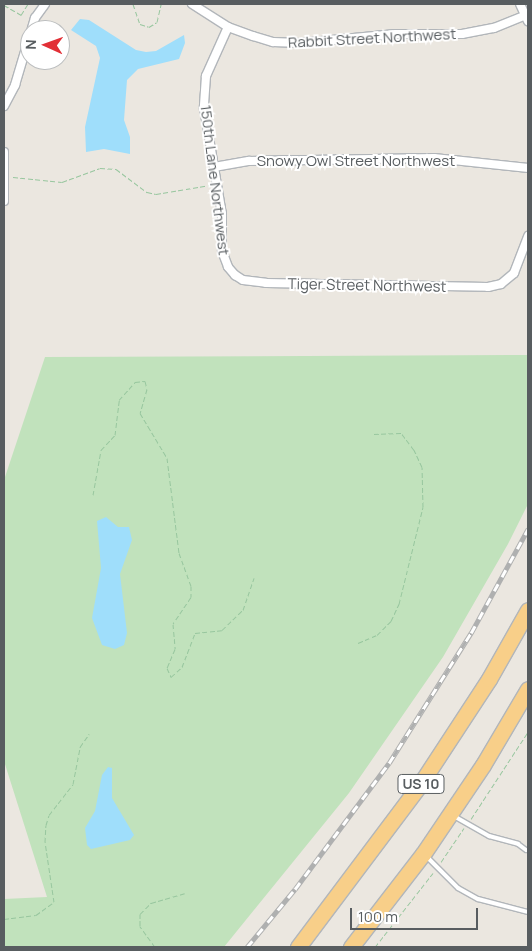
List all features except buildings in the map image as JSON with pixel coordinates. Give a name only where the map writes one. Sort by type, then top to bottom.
[{"type":"highway","name":"US 10","points":[[298,947],[434,765],[528,610]]},
{"type":"highway","name":"US 10","points":[[352,947],[423,854],[528,689]]},
{"type":"street","points":[[4,106],[14,85],[34,18],[45,4]]},
{"type":"street","name":"Rabbit Street Northwest","points":[[192,4],[228,27],[273,42],[300,43],[396,34],[462,34],[494,28],[528,17]]},
{"type":"street","points":[[520,4],[528,17]]},
{"type":"street","name":"150th Lane Northwest","points":[[228,27],[206,76],[204,92],[218,184],[222,251],[228,268],[235,275]]},
{"type":"street","points":[[4,152],[4,201]]},
{"type":"street","name":"Snowy Owl Street Northwest","points":[[214,167],[249,161],[434,158],[528,168]]},
{"type":"street","name":"Tiger Street Northwest","points":[[235,275],[243,280],[266,283],[473,287],[501,284],[514,273],[528,236]]},
{"type":"lane","points":[[450,814],[467,825],[496,838],[518,844],[526,850]]},
{"type":"lane","points":[[423,854],[458,888],[478,899],[528,912]]},
{"type":"path","points":[[4,5],[20,15],[28,4]]},
{"type":"path","points":[[133,4],[137,17],[144,26],[154,26],[160,17],[161,4]]},
{"type":"path","points":[[5,176],[62,182],[100,168],[116,169],[147,192],[156,194],[218,184]]},
{"type":"path","points":[[93,494],[101,450],[115,435],[119,400],[135,382],[145,381],[147,389],[140,412],[167,458],[179,553],[191,586],[191,597],[173,624],[175,649],[167,668],[171,677],[182,667],[195,632],[222,630],[243,610],[254,578]]},
{"type":"path","points":[[358,643],[377,635],[391,620],[400,604],[423,506],[422,467],[414,450],[401,434],[373,434]]},
{"type":"path","points":[[375,947],[467,825],[528,732]]},
{"type":"path","points":[[4,918],[36,916],[54,902],[45,842],[46,825],[52,810],[73,784],[80,747],[88,734]]},
{"type":"path","points":[[155,947],[140,926],[140,914],[151,903],[185,893]]},
{"type":"green space","points":[[528,355],[528,504],[508,544],[443,657],[349,793],[224,947],[4,947],[4,899],[47,897],[4,761],[4,480],[45,357]]},
{"type":"water","points":[[80,19],[89,20],[136,50],[146,52],[156,51],[184,35],[185,43],[179,59],[138,69],[127,80],[124,120],[130,137],[130,154],[104,149],[86,152],[85,127],[100,58],[96,46],[71,30]]},
{"type":"water","points":[[106,517],[118,527],[129,527],[132,540],[120,574],[127,633],[124,645],[115,649],[102,645],[92,618],[101,568],[97,521]]},
{"type":"water","points":[[108,767],[112,768],[112,798],[134,835],[130,840],[91,849],[87,845],[85,828],[95,811],[102,775]]},
{"type":"railway","points":[[247,947],[295,889],[389,763],[471,633],[528,529]]}]
